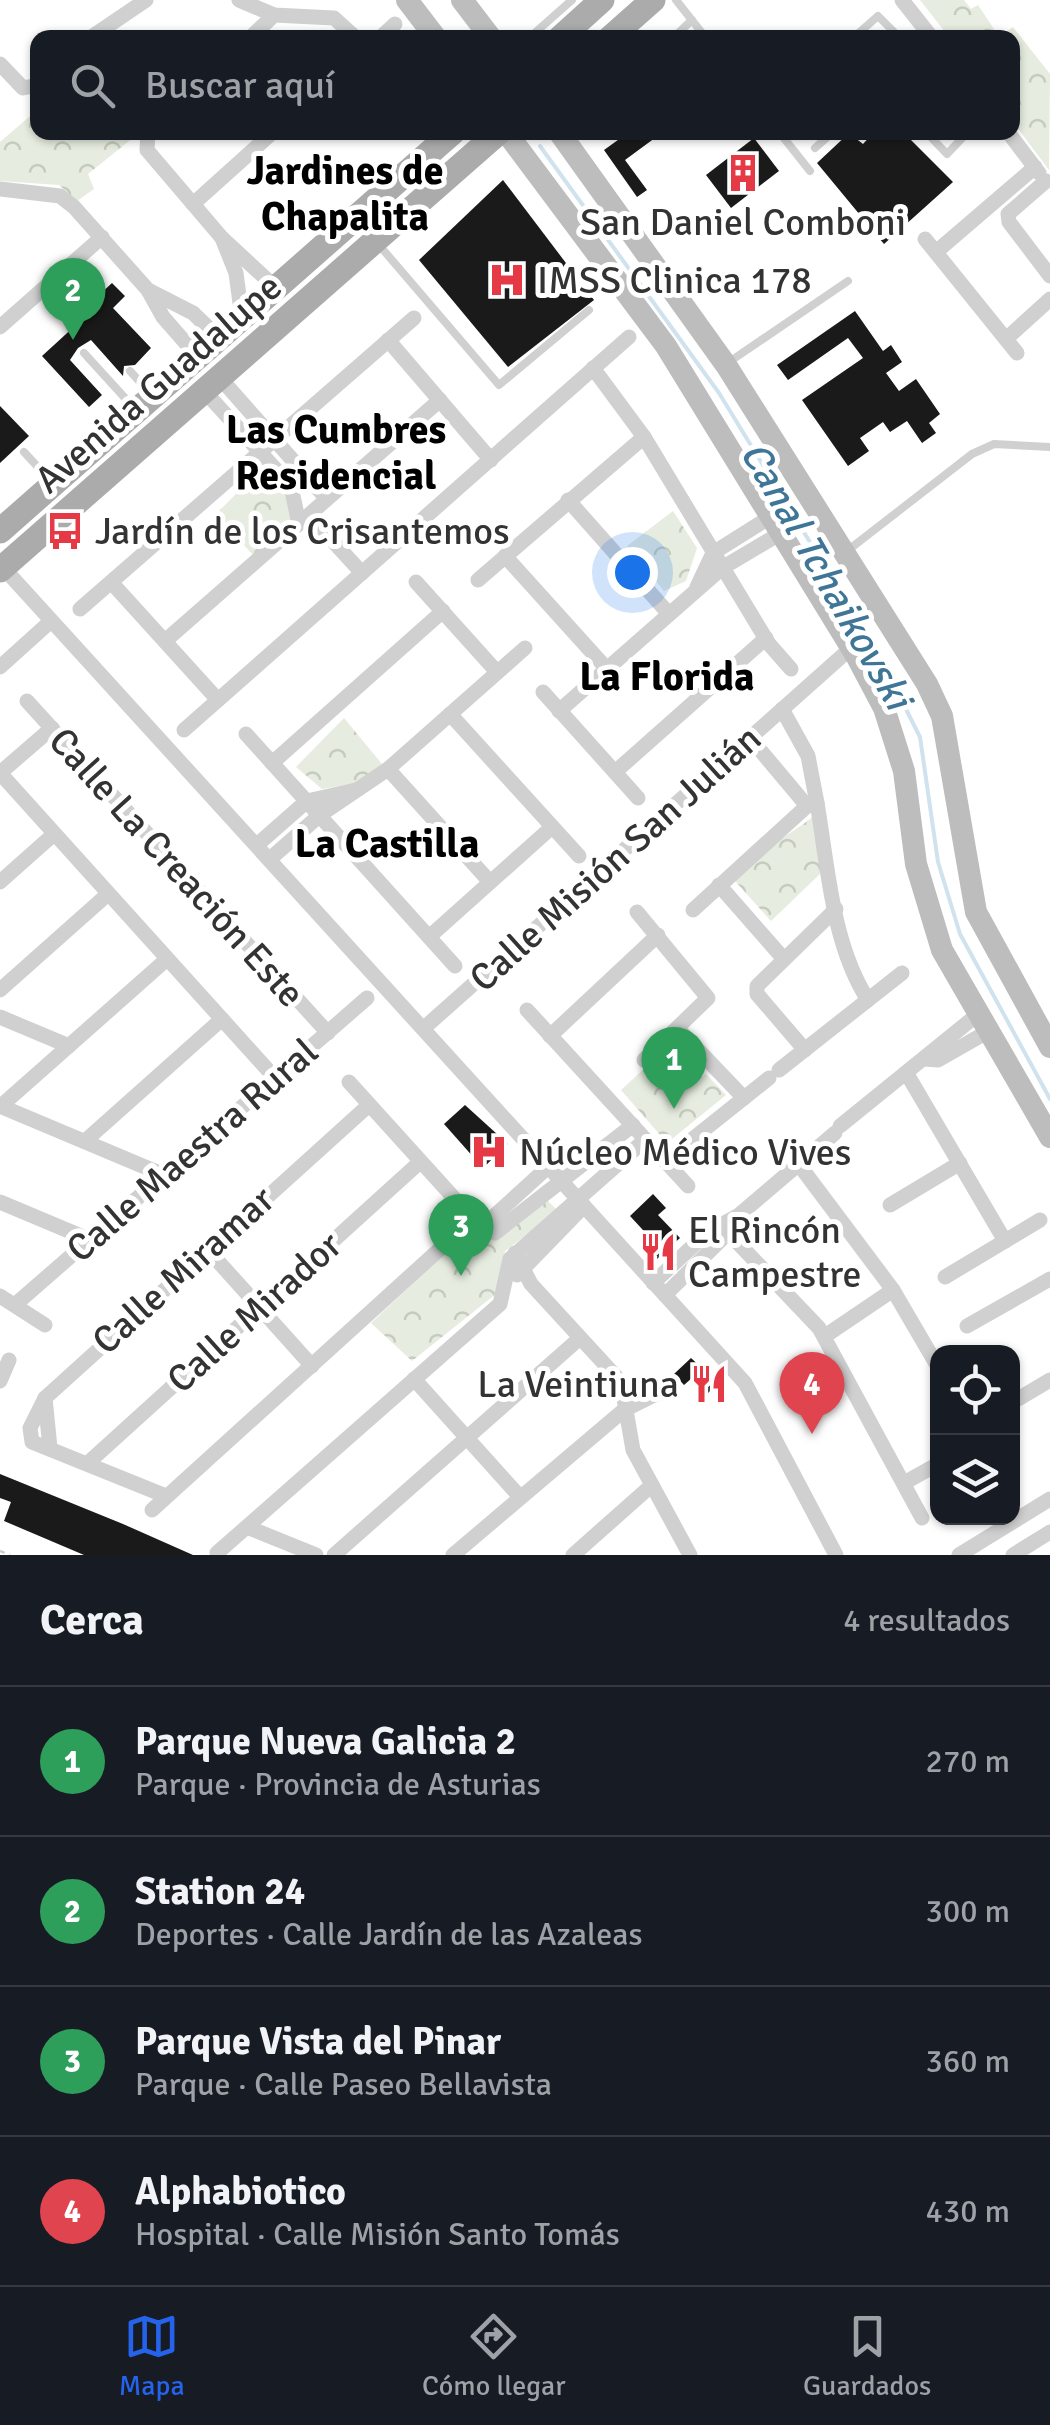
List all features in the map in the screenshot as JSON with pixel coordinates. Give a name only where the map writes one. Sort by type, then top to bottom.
[{"type":"main road","points":[[569,30],[602,0]]},
{"type":"main road","points":[[619,30],[653,0]]},
{"type":"main road","name":"Avenida Guadalupe","points":[[0,531],[444,140]]},
{"type":"main road","name":"Avenida Guadalupe","points":[[1,567],[494,140]]},
{"type":"street","points":[[102,30],[146,0]]},
{"type":"street","points":[[240,0],[274,15],[334,18],[347,30]]},
{"type":"street","points":[[408,0],[430,30]]},
{"type":"street","points":[[462,0],[485,30]]},
{"type":"street","points":[[902,0],[926,30]]},
{"type":"street","points":[[258,30],[274,15]]},
{"type":"street","points":[[389,30],[395,24]]},
{"type":"street","points":[[0,64],[30,86]]},
{"type":"street","points":[[148,140],[147,150],[222,238],[276,288]]},
{"type":"street","points":[[193,204],[264,140]]},
{"type":"street","points":[[509,140],[666,346],[844,554],[927,684],[942,716],[947,764],[976,912],[1050,1047]]},
{"type":"street","points":[[564,140],[726,365],[743,433],[776,525],[884,708],[904,771],[916,864],[933,926],[982,1024],[1050,1137]]},
{"type":"street","points":[[1014,140],[1044,178]]},
{"type":"street","points":[[1044,178],[931,246],[1012,346],[1050,299]]},
{"type":"street","points":[[1044,178],[1008,214],[1009,222],[1050,276]]},
{"type":"street","points":[[0,205],[7,191],[60,196],[148,290],[162,317],[198,356]]},
{"type":"street","points":[[0,327],[102,237]]},
{"type":"street","points":[[222,238],[236,273],[242,318]]},
{"type":"street","points":[[148,290],[193,314],[219,338]]},
{"type":"street","points":[[80,609],[414,318]]},
{"type":"street","points":[[184,730],[628,337]]},
{"type":"street","points":[[388,340],[490,460]]},
{"type":"street","points":[[593,368],[644,437],[766,638],[792,669]]},
{"type":"street","points":[[213,386],[274,440],[328,498]]},
{"type":"street","points":[[213,386],[260,452],[292,486],[304,519],[362,573]]},
{"type":"street","points":[[165,641],[440,400]]},
{"type":"street","points":[[478,580],[644,437]]},
{"type":"street","points":[[292,486],[305,474]]},
{"type":"street","points":[[568,500],[670,614]]},
{"type":"street","points":[[696,591],[713,553],[776,525]]},
{"type":"street","points":[[560,710],[776,525]]},
{"type":"street","points":[[506,556],[607,669]]},
{"type":"street","points":[[1,567],[271,858],[745,1384],[836,1555]]},
{"type":"street","points":[[111,582],[218,700]]},
{"type":"street","points":[[416,582],[497,672]]},
{"type":"street","points":[[272,763],[442,611]]},
{"type":"street","points":[[0,667],[52,621]]},
{"type":"street","points":[[615,772],[766,638]]},
{"type":"street","points":[[271,858],[320,816],[388,769],[525,648]]},
{"type":"street","name":"Calle Misión San Julián","points":[[424,1028],[851,648]]},
{"type":"street","points":[[543,692],[638,798]]},
{"type":"street","name":"Calle La Creación Este","points":[[27,701],[328,1033]]},
{"type":"street","points":[[782,709],[808,756],[812,804],[836,909],[856,978],[868,1000]]},
{"type":"street","points":[[450,714],[579,856]]},
{"type":"street","points":[[52,728],[0,773],[276,1079]]},
{"type":"street","points":[[246,734],[455,966]]},
{"type":"street","points":[[750,738],[812,804]]},
{"type":"street","points":[[388,769],[490,882]]},
{"type":"street","points":[[258,844],[322,794],[360,790]]},
{"type":"street","points":[[693,910],[812,804]]},
{"type":"street","points":[[429,937],[552,827]]},
{"type":"street","points":[[0,882],[54,834]]},
{"type":"street","points":[[719,885],[783,958]]},
{"type":"street","points":[[0,990],[108,894]]},
{"type":"street","points":[[805,1050],[756,994],[763,978],[836,909]]},
{"type":"street","points":[[637,912],[708,998],[644,1060]]},
{"type":"street","points":[[550,1036],[658,935]]},
{"type":"street","points":[[164,1174],[0,1106],[167,959]]},
{"type":"street","points":[[665,1161],[902,973]]},
{"type":"street","name":"Calle Maestra Rural","points":[[17,1303],[367,998]]},
{"type":"street","points":[[526,1010],[688,1186]]},
{"type":"street","points":[[0,1017],[70,1046]]},
{"type":"street","points":[[85,1141],[222,1019]]},
{"type":"street","points":[[659,1289],[797,1162],[925,1059],[982,1024]]},
{"type":"street","points":[[678,1029],[744,1098]]},
{"type":"street","points":[[907,1074],[1006,1241]]},
{"type":"street","points":[[348,1082],[477,1223],[495,1233],[561,1180],[586,1166],[633,1125]]},
{"type":"street","name":"Calle Miramar","points":[[89,1462],[46,1447],[44,1398],[369,1105]]},
{"type":"street","points":[[507,1285],[506,1267],[514,1254],[580,1202],[646,1140]]},
{"type":"street","name":"Calle Mirador","points":[[89,1462],[420,1162]]},
{"type":"street","points":[[797,1162],[893,1290],[930,1353]]},
{"type":"street","points":[[890,1206],[960,1163]]},
{"type":"street","points":[[152,1510],[312,1366],[548,1166]]},
{"type":"street","points":[[0,1202],[88,1239]]},
{"type":"street","points":[[217,1554],[500,1304],[507,1285],[580,1202]]},
{"type":"street","points":[[944,1277],[1040,1220]]},
{"type":"street","points":[[724,1228],[825,1336],[922,1518]]},
{"type":"street","points":[[207,1249],[312,1366]]},
{"type":"street","points":[[514,1254],[520,1271],[621,1382],[634,1450],[690,1555]]},
{"type":"street","points":[[967,1326],[1050,1279]]},
{"type":"street","points":[[825,1336],[893,1290]]},
{"type":"street","points":[[0,1296],[17,1303],[44,1325]]},
{"type":"street","points":[[334,1555],[580,1338]]},
{"type":"street","points":[[0,1381],[9,1360]]},
{"type":"street","points":[[414,1380],[520,1497]]},
{"type":"street","points":[[1020,1398],[1050,1380]]},
{"type":"street","points":[[453,1555],[624,1410],[672,1386]]},
{"type":"street","points":[[89,1462],[166,1496]]},
{"type":"street","points":[[904,1483],[930,1468]]},
{"type":"street","points":[[572,1555],[652,1485]]},
{"type":"street","points":[[281,1496],[275,1520],[288,1543]]},
{"type":"street","points":[[959,1555],[1050,1500]]},
{"type":"street","points":[[247,1527],[316,1555]]},
{"type":"street","points":[[1013,1555],[1050,1532]]},
{"type":"lane","points":[[538,30],[572,0]]},
{"type":"lane","points":[[676,0],[700,30]]},
{"type":"lane","points":[[861,30],[878,16],[892,30]]},
{"type":"lane","points":[[681,30],[692,20]]},
{"type":"lane","points":[[785,140],[810,171]]},
{"type":"lane","points":[[815,148],[824,140]]},
{"type":"lane","points":[[933,140],[946,154],[960,140]]},
{"type":"lane","points":[[376,241],[499,385],[589,310]]},
{"type":"lane","points":[[726,365],[848,282]]},
{"type":"lane","points":[[84,353],[145,403]]},
{"type":"lane","points":[[130,370],[145,403]]},
{"type":"lane","points":[[844,554],[972,454],[994,444],[1050,447]]},
{"type":"lane","points":[[24,452],[54,484]]},
{"type":"path","points":[[0,1551],[10,1555]]},
{"type":"green space","points":[[920,0],[964,0],[971,9],[978,5],[995,30],[944,30]]},
{"type":"green space","points":[[1020,36],[1050,74],[1049,170],[1020,131]]},
{"type":"green space","points":[[30,116],[30,140],[130,140],[88,174],[94,189],[77,201],[59,185],[0,181],[0,142]]},
{"type":"green space","points":[[266,464],[289,488],[293,521],[253,555],[216,514]]},
{"type":"green space","points":[[673,511],[697,548],[686,581],[664,591],[627,546]]},
{"type":"green space","points":[[344,718],[382,764],[357,783],[322,789],[296,767]]},
{"type":"green space","points":[[812,818],[822,872],[771,921],[735,881],[777,842]]},
{"type":"green space","points":[[645,1068],[674,1098],[706,1074],[726,1095],[667,1143],[621,1090]]},
{"type":"green space","points":[[544,1197],[558,1211],[505,1251],[497,1293],[412,1361],[371,1323],[475,1225],[487,1232]]},
{"type":"building","points":[[618,140],[652,140],[625,160],[647,190],[637,197],[604,150]]},
{"type":"building","name":"San Daniel Comboni","points":[[751,140],[756,140],[779,171],[731,208],[706,175]]},
{"type":"building","points":[[842,140],[863,144],[867,140],[911,140],[953,182],[884,244],[817,163]]},
{"type":"building","name":"IMSS Clinica 178","points":[[503,180],[594,300],[508,367],[419,260]]},
{"type":"building","points":[[112,283],[125,296],[113,308],[151,348],[135,365],[124,366],[123,376],[91,340],[78,348],[70,360],[102,395],[89,407],[42,356],[89,313],[84,309]]},
{"type":"building","points":[[855,311],[883,351],[891,345],[902,362],[886,373],[899,391],[916,379],[940,414],[929,423],[936,433],[922,443],[907,421],[890,432],[883,422],[860,438],[869,451],[848,466],[802,400],[863,358],[848,338],[788,380],[777,365]]},
{"type":"building","points":[[0,406],[29,436],[0,463]]},
{"type":"building","points":[[465,1105],[508,1144],[483,1168],[444,1124]]},
{"type":"building","points":[[653,1194],[666,1208],[658,1215],[680,1238],[657,1259],[647,1249],[654,1242],[630,1216]]},
{"type":"building","points":[[691,1358],[718,1383],[708,1393],[692,1378],[684,1385],[674,1374]]},
{"type":"building","points":[[0,1474],[193,1555],[84,1555],[4,1521],[11,1502],[0,1498]]},
{"type":"waterway","name":"Canal Tchaikovski","points":[[540,146],[719,393],[877,652],[920,737],[938,862],[960,934],[1050,1099]]},
{"type":"place","name":"San Daniel Comboni","points":[[743,173]]},
{"type":"place","name":"IMSS Clinica 178","points":[[507,280]]},
{"type":"place","name":"Station 24","points":[[73,340]]},
{"type":"place","name":"Jardín de los Crisantemos","points":[[65,531]]},
{"type":"place","name":"Parque Nueva Galicia 2","points":[[674,1109]]},
{"type":"place","name":"Núcleo Médico Vives","points":[[489,1152]]},
{"type":"place","name":"El Rincón Campestre","points":[[658,1252]]},
{"type":"place","name":"Parque Vista del Pinar","points":[[461,1276]]},
{"type":"place","name":"La Veintiuna","points":[[709,1384]]},
{"type":"place","name":"Alphabiotico","points":[[812,1434]]},
{"type":"district","name":"Jardines de Chapalita","points":[[345,193]]},
{"type":"district","name":"Las Cumbres Residencial","points":[[336,452]]},
{"type":"district","name":"La Florida","points":[[667,676]]},
{"type":"district","name":"La Castilla","points":[[387,843]]}]
